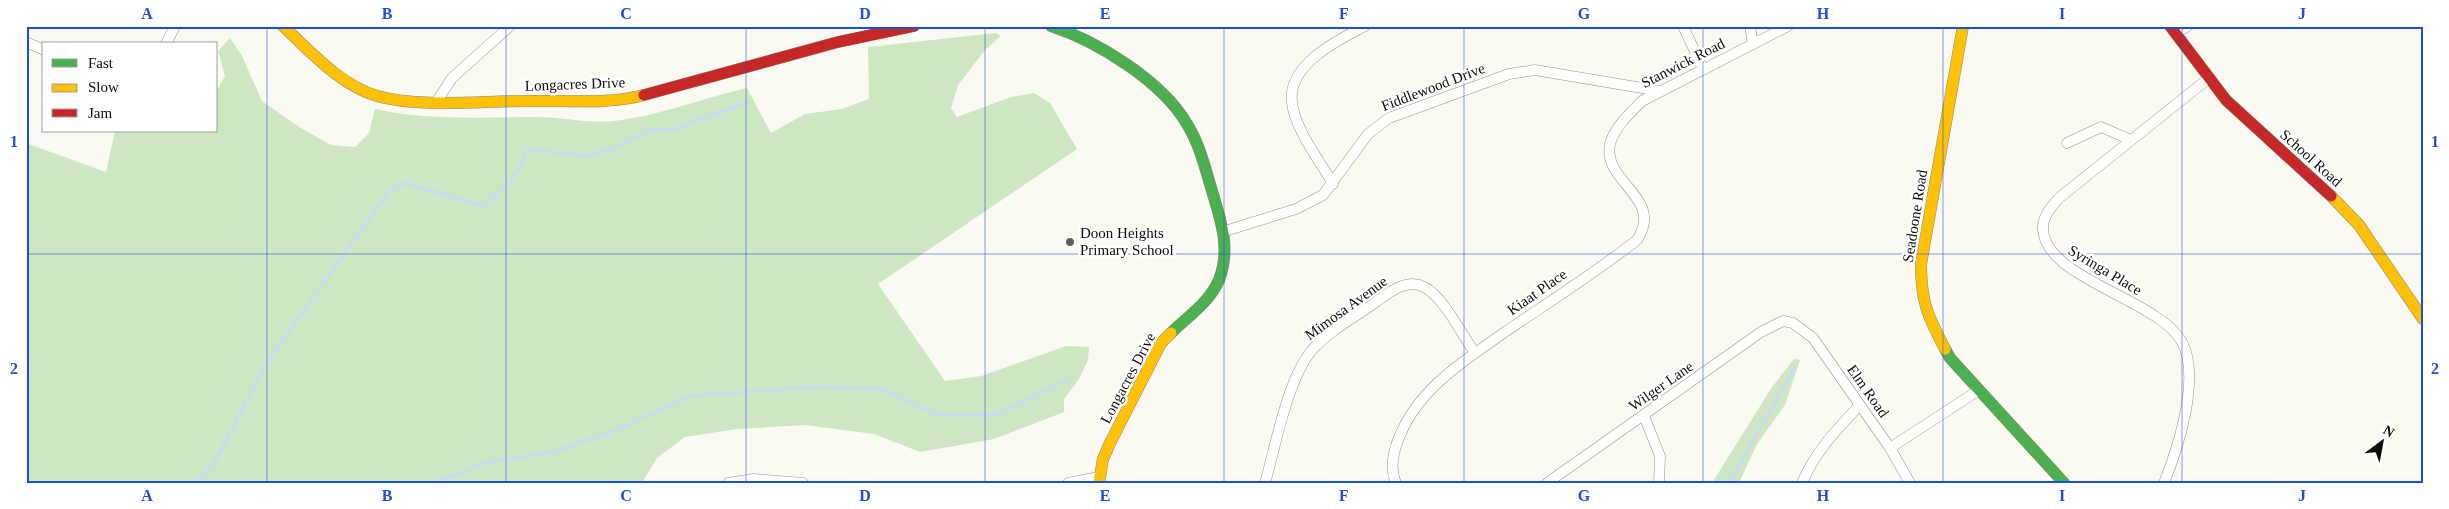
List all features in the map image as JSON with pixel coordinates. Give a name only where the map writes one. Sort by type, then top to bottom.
[{"type":"street","points":[[167,42],[175,26]]},
{"type":"street","name":"Longacres Drive","points":[[283,26],[332,71],[355,86],[377,96],[399,100],[438,101],[602,100],[636,96],[838,42],[914,26]]},
{"type":"street","points":[[438,101],[458,73],[510,26]]},
{"type":"street","name":"Longacres Drive","points":[[1051,26],[1084,37],[1126,63],[1180,113],[1202,155],[1225,231],[1224,255],[1219,279],[1212,292],[1197,310],[1172,329],[1161,342],[1110,443],[1099,480]]},
{"type":"street","points":[[1333,184],[1296,119],[1291,101],[1294,86],[1301,72],[1313,58],[1330,45],[1365,26]]},
{"type":"street","points":[[1683,26],[1703,70]]},
{"type":"street","points":[[1750,26],[1753,44]]},
{"type":"street","name":"Stanwick Road","points":[[1625,120],[1642,101],[1788,26]]},
{"type":"street","name":"Seadoone Road","points":[[1963,26],[1921,264],[1921,290],[1926,313],[1950,358],[2064,483]]},
{"type":"street","points":[[2173,29],[2188,26]]},
{"type":"street","name":"School Road","points":[[2173,29],[2226,100],[2339,203],[2359,225],[2423,319]]},
{"type":"street","points":[[26,42],[42,49]]},
{"type":"street","name":"Fiddlewood Drive","points":[[1225,231],[1296,209],[1319,198],[1333,184],[1368,134],[1388,118],[1523,70],[1553,72],[1660,92]]},
{"type":"street","name":"Syringa Place","points":[[2164,483],[2177,443],[2189,390],[2190,377],[2182,343],[2172,330],[2157,318],[2067,266],[2053,255],[2045,241],[2042,226],[2047,213],[2059,198],[2208,78]]},
{"type":"street","name":"Kiaat Place","points":[[1396,483],[1393,476],[1394,458],[1399,440],[1409,417],[1438,382],[1475,353],[1637,240],[1644,230],[1644,208],[1614,166],[1610,156],[1610,145],[1614,134],[1625,120]]},
{"type":"street","points":[[2067,143],[2101,127],[2131,140]]},
{"type":"street","name":"Mimosa Avenue","points":[[1265,483],[1293,385],[1304,360],[1321,341],[1389,293],[1408,284],[1416,284],[1432,292],[1475,353]]},
{"type":"street","name":"Wilger Lane","points":[[1547,483],[1773,324],[1783,321],[1793,323]]},
{"type":"street","name":"Elm Road","points":[[1793,323],[1813,338],[1890,448],[1910,483]]},
{"type":"street","points":[[1890,448],[1979,390]]},
{"type":"street","points":[[1802,483],[1808,468],[1821,448],[1859,406]]},
{"type":"street","points":[[1644,416],[1660,456],[1659,483]]},
{"type":"street","points":[[728,483],[752,478],[803,483]]},
{"type":"street","points":[[1068,483],[1099,480]]},
{"type":"green space","points":[[996,33],[1001,36],[985,50],[958,85],[951,108],[957,117],[1011,97],[1034,93],[1050,103],[1077,149],[878,284],[945,381],[981,376],[1066,346],[1089,347],[1088,360],[1079,379],[1064,399],[1064,412],[994,439],[920,452],[874,434],[805,425],[737,429],[685,437],[657,458],[643,481],[638,483],[26,483],[26,143],[106,172],[115,132],[218,132],[218,88],[225,76],[218,51],[230,38],[242,56],[262,101],[299,127],[331,145],[355,147],[369,133],[375,109],[436,117],[538,117],[604,122],[630,119],[664,111],[747,88],[771,133],[805,114],[842,109],[869,99],[868,47]]},
{"type":"green space","points":[[1794,359],[1800,360],[1785,405],[1757,444],[1739,483],[1712,483],[1772,387]]},
{"type":"waterway","points":[[194,483],[215,462],[265,365],[390,190],[405,183],[483,206],[504,188],[518,171],[527,149],[586,156],[610,150],[651,130],[674,129],[748,102]]},
{"type":"waterway","points":[[1729,483],[1794,369]]},
{"type":"waterway","points":[[433,483],[487,462],[553,452],[611,432],[691,396],[812,387],[881,389],[937,414],[996,415],[1069,379]]},
{"type":"traffic: fast","points":[[1051,26],[1108,52],[1145,78],[1176,108],[1192,132],[1199,148],[1221,224],[1224,246],[1223,269],[1210,296],[1171,333]]},
{"type":"traffic: fast","points":[[1945,349],[1950,358],[2064,483]]},
{"type":"traffic: slow","points":[[283,26],[338,76],[363,91],[394,100],[431,103],[585,101],[615,100],[644,95]]},
{"type":"traffic: slow","points":[[1945,349],[1934,327],[1924,299],[1921,264],[1963,26]]},
{"type":"traffic: slow","points":[[2331,196],[2359,225],[2423,319]]},
{"type":"traffic: slow","points":[[1099,483],[1103,459],[1110,443],[1161,343],[1171,333]]},
{"type":"traffic: jam","points":[[644,95],[838,42],[914,26]]},
{"type":"traffic: jam","points":[[2170,26],[2226,100],[2331,196]]},
{"type":"place","name":"Doon Heights Primary School","points":[[1070,242]]}]
